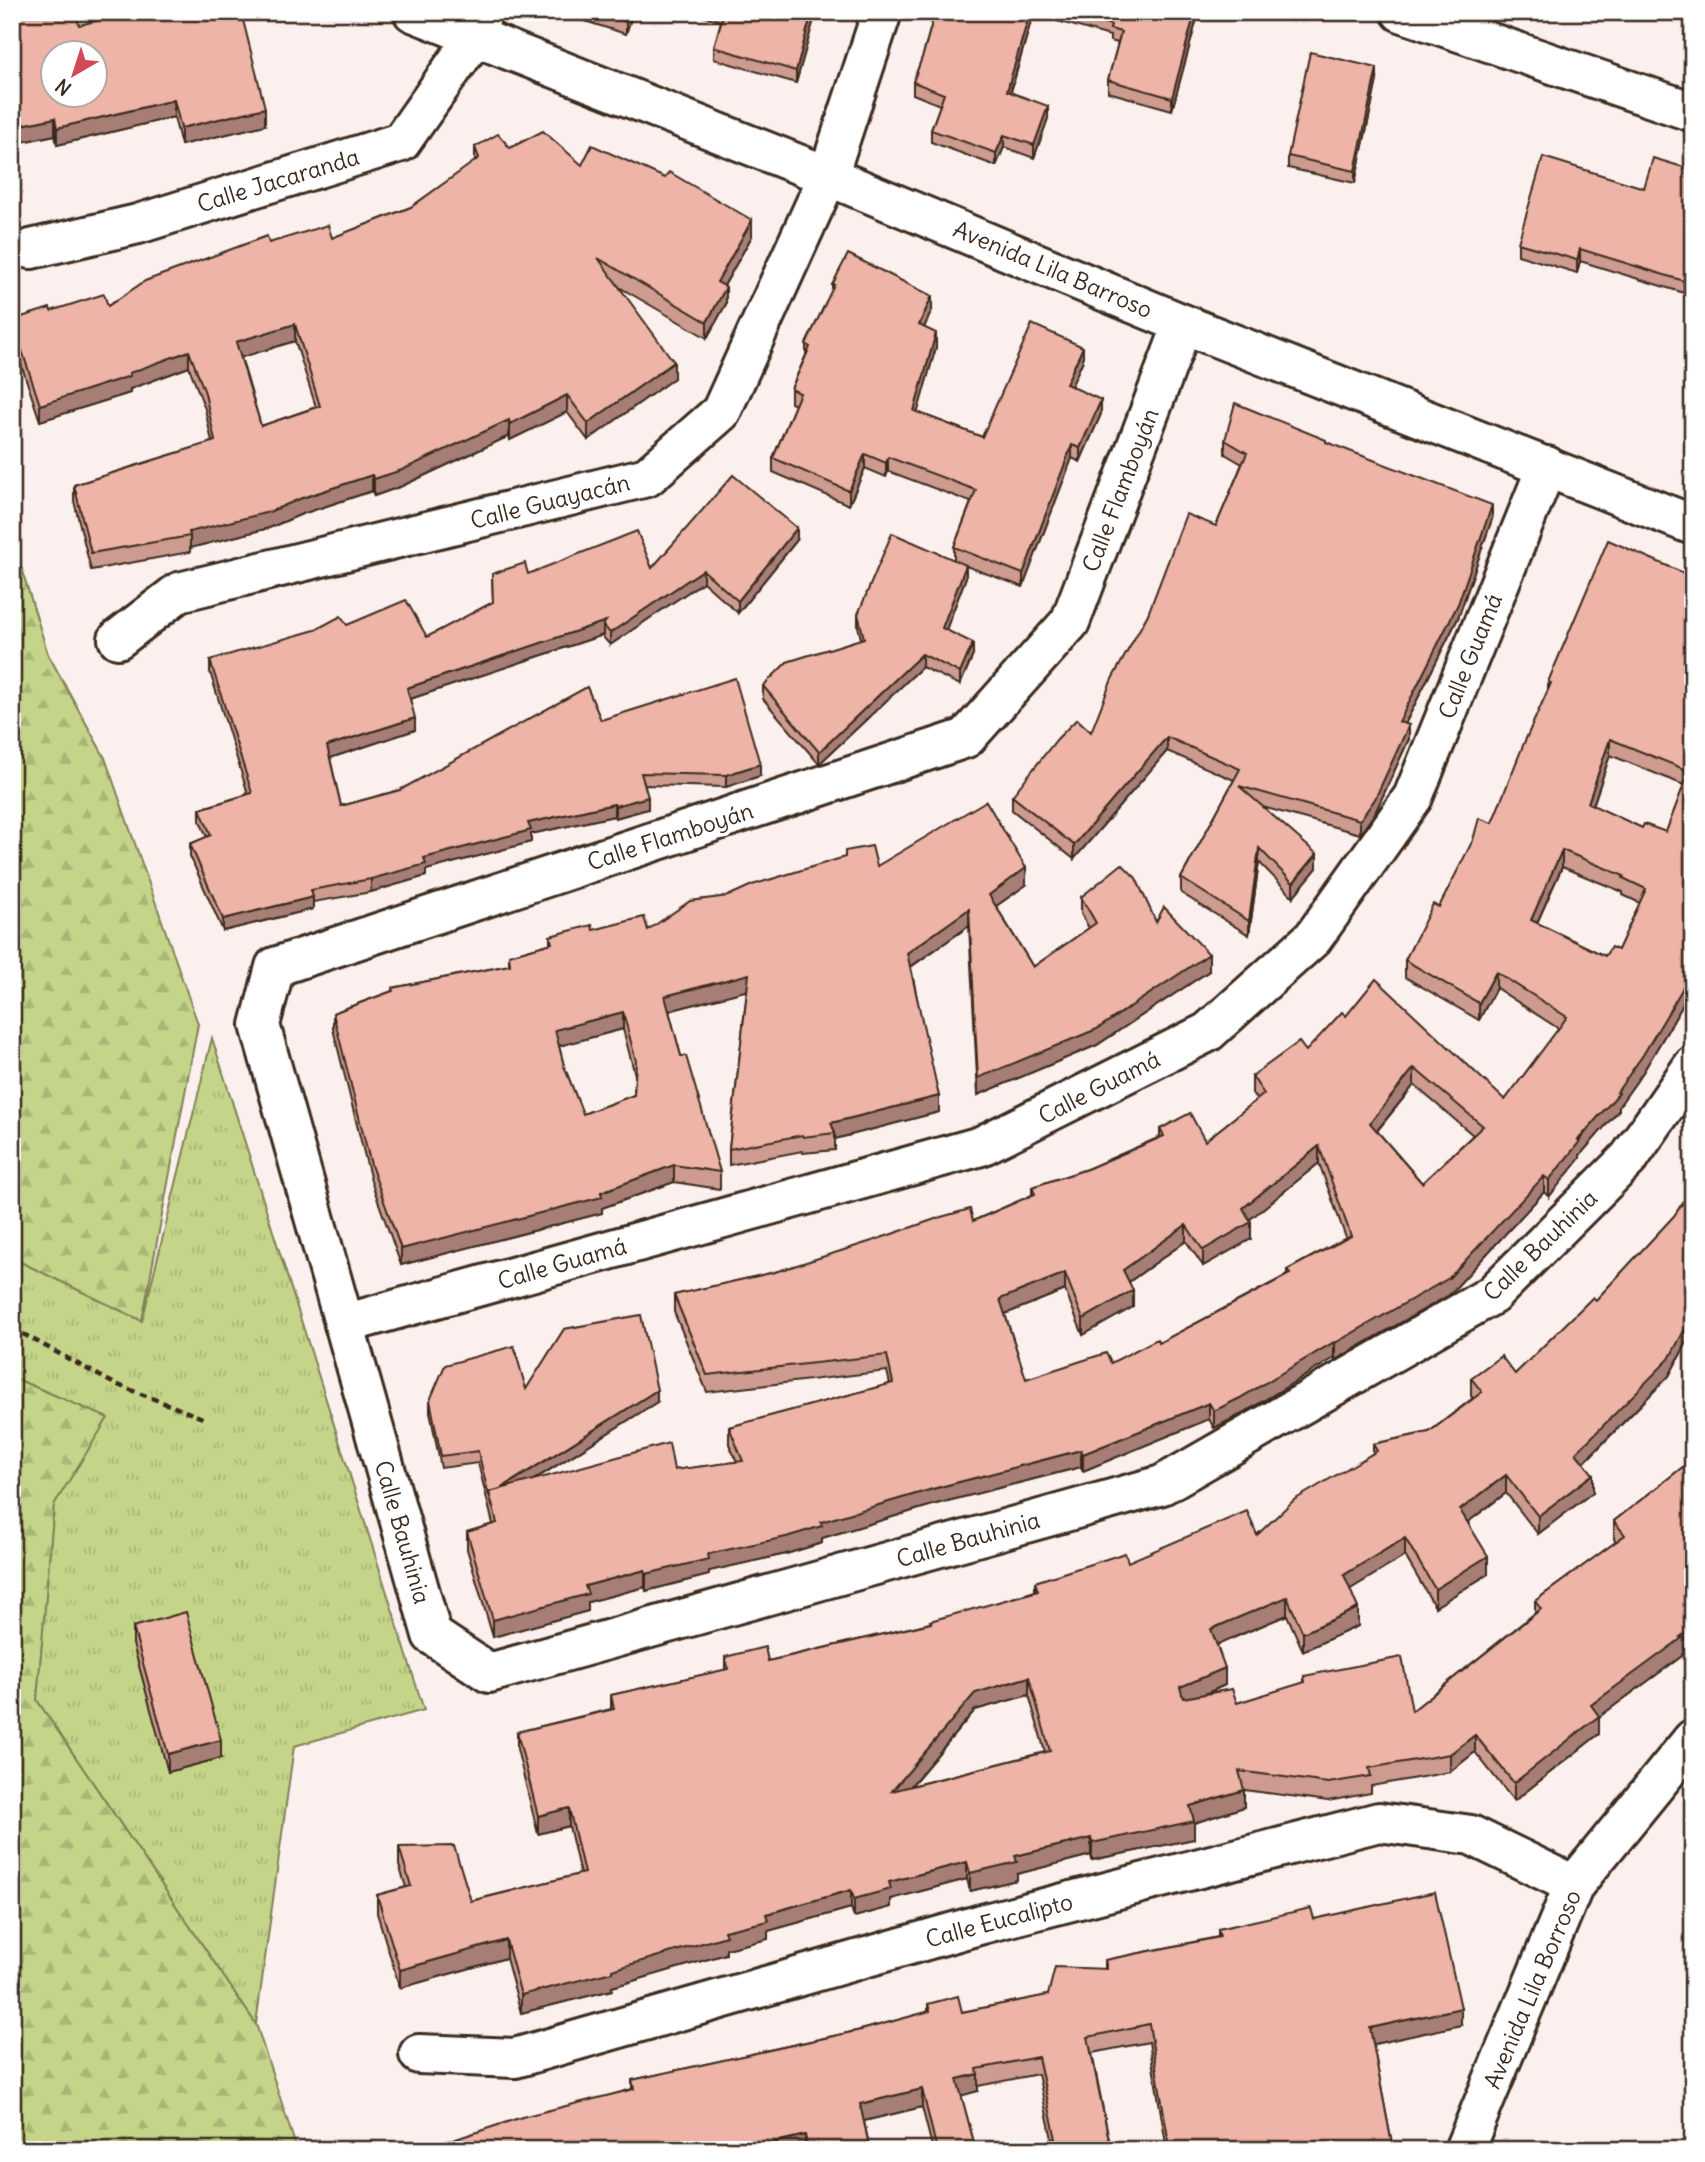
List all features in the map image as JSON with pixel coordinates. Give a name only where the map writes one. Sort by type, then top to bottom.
[{"type":"street","name":"Avenida Lila Barroso","points":[[413,12],[478,25],[828,176],[1183,324],[1693,525]]},
{"type":"street","name":"Calle Guayacán","points":[[118,639],[179,592],[647,477],[721,412],[828,176],[881,12]]},
{"type":"street","points":[[1401,12],[1693,112]]},
{"type":"street","name":"Calle Jacaranda","points":[[31,249],[138,224],[401,142],[478,25]]},
{"type":"street","name":"Calle Flamboyán","points":[[344,1324],[260,1025],[275,967],[966,738],[1070,622],[1183,324]]},
{"type":"street","name":"Calle Guamá","points":[[344,1324],[981,1146],[1208,1032],[1313,938],[1413,797],[1547,466]]},
{"type":"street","name":"Calle Bauhinia","points":[[344,1324],[432,1635],[489,1673],[1162,1485],[1492,1295],[1629,1158],[1693,1066]]},
{"type":"street","name":"Avenida Lila Borroso","points":[[1464,2150],[1574,1885],[1693,1739]]},
{"type":"street","name":"Calle Eucalipto","points":[[419,2054],[515,2058],[982,1924],[1379,1822],[1471,1835],[1574,1885]]},
{"type":"path","points":[[12,1328],[113,1383],[205,1419]]},
{"type":"green space","points":[[12,538],[48,654],[105,758],[198,1024],[142,1321],[12,1258]]},
{"type":"green space","points":[[212,1038],[424,1710],[294,1746],[256,2024],[37,1700],[54,1505],[108,1418],[12,1377],[12,1258],[142,1321]]},
{"type":"green space","points":[[12,1377],[109,1418],[54,1505],[37,1700],[256,2024],[297,2150],[12,2150]]},
{"type":"building","points":[[12,12],[76,12],[79,25],[133,12],[241,12],[265,108],[181,128],[174,100],[57,128],[55,118],[12,127]]},
{"type":"building","points":[[595,12],[629,12],[626,22]]},
{"type":"building","points":[[724,12],[812,12],[796,71],[714,47]]},
{"type":"building","points":[[935,12],[1030,12],[1007,91],[1048,106],[1034,145],[1004,135],[996,153],[931,130],[944,94],[913,82]]},
{"type":"building","points":[[1070,12],[1195,12],[1172,98],[1108,80],[1121,32],[1110,29],[1111,25]]},
{"type":"building","points":[[1310,52],[1377,68],[1355,171],[1288,156]]},
{"type":"building","points":[[543,131],[582,165],[592,145],[665,178],[669,172],[752,220],[717,282],[726,287],[707,322],[598,258],[674,362],[588,423],[567,395],[510,424],[509,420],[402,470],[374,479],[372,475],[269,512],[189,532],[190,536],[91,553],[74,485],[215,441],[205,393],[189,351],[129,373],[130,376],[40,405],[12,320],[104,294],[108,306],[145,281],[267,236],[269,243],[328,225],[332,238],[411,207],[479,158],[475,147],[498,134],[510,148]],"holes":[[[295,324],[320,406],[261,426],[236,342]]]},
{"type":"building","points":[[1543,157],[1644,188],[1653,158],[1693,170],[1693,253],[1684,281],[1580,249],[1577,260],[1518,243]]},
{"type":"building","points":[[848,254],[932,296],[919,325],[936,333],[914,411],[982,437],[1032,324],[1083,347],[1066,384],[1101,400],[1080,448],[1072,445],[1023,574],[954,547],[976,490],[888,457],[886,463],[865,454],[849,491],[773,458],[800,393],[791,389],[810,347],[806,344]]},
{"type":"building","points":[[1235,403],[1326,442],[1492,505],[1458,604],[1399,722],[1409,725],[1375,799],[1360,820],[1239,786],[1317,854],[1293,883],[1259,848],[1249,921],[1181,878],[1240,769],[1167,737],[1074,845],[1012,796],[1057,739],[1077,719],[1091,732],[1112,679],[1148,614],[1186,514],[1216,526],[1247,453],[1225,440]]},
{"type":"building","points":[[733,475],[797,528],[738,601],[703,570],[610,633],[603,625],[606,621],[407,688],[415,718],[327,746],[341,806],[400,790],[587,687],[601,720],[735,678],[760,764],[726,775],[641,773],[648,797],[528,823],[531,830],[424,858],[426,864],[371,879],[311,890],[313,897],[223,919],[190,844],[211,835],[200,809],[252,793],[210,660],[315,630],[341,616],[347,625],[406,600],[427,637],[493,602],[492,574],[525,563],[528,574],[637,531],[652,568]]},
{"type":"building","points":[[892,533],[966,565],[942,628],[973,643],[960,673],[922,654],[819,752],[763,686],[787,662],[864,638],[858,614]]},
{"type":"building","points":[[1608,540],[1693,577],[1693,963],[1681,991],[1643,1055],[1617,1092],[1619,1093],[1578,1140],[1580,1141],[1549,1180],[1544,1176],[1449,1278],[1214,1411],[1209,1403],[1083,1454],[1081,1450],[936,1488],[821,1522],[822,1526],[786,1537],[708,1554],[709,1559],[646,1574],[645,1570],[585,1586],[588,1594],[493,1620],[467,1532],[497,1523],[489,1492],[669,1443],[674,1470],[743,1461],[729,1427],[893,1383],[887,1355],[707,1375],[674,1295],[775,1272],[970,1209],[973,1221],[1035,1194],[1032,1187],[1087,1169],[1164,1136],[1160,1129],[1190,1113],[1205,1141],[1264,1094],[1252,1076],[1299,1042],[1306,1051],[1342,1012],[1346,1016],[1376,979],[1505,1100],[1567,1017],[1496,972],[1479,1003],[1405,960],[1433,904],[1439,907],[1473,840],[1479,818],[1492,823],[1551,683],[1548,682]],"holes":[[[1610,739],[1689,771],[1666,832],[1644,824],[1642,828],[1588,803]],[[1562,850],[1624,876],[1623,878],[1646,889],[1618,950],[1611,947],[1605,956],[1531,920]],[[1414,1068],[1483,1126],[1422,1183],[1370,1123]],[[1319,1146],[1351,1236],[1287,1270],[1290,1274],[1159,1343],[1157,1339],[1111,1363],[1106,1353],[1026,1379],[1000,1299],[1065,1273],[1083,1319],[1133,1290],[1123,1270],[1186,1225],[1203,1250],[1251,1222],[1243,1208]]]},
{"type":"building","points":[[986,801],[1026,868],[989,895],[1033,967],[1096,923],[1081,897],[1122,864],[1136,878],[1156,922],[1164,907],[1209,954],[1097,1029],[978,1078],[969,909],[907,953],[939,1096],[831,1123],[835,1133],[802,1135],[729,1149],[749,974],[665,996],[681,1056],[686,1056],[720,1172],[674,1165],[601,1192],[602,1197],[401,1249],[371,1165],[333,1013],[393,991],[392,988],[510,965],[509,955],[552,943],[550,936],[592,925],[593,930],[644,917],[648,930],[690,901],[728,896],[752,885],[845,857],[845,851],[872,846],[877,866]],"holes":[[[623,1012],[636,1061],[634,1095],[583,1114],[564,1066],[555,1030]]]},
{"type":"building","points":[[1693,1187],[1693,1314],[1669,1359],[1576,1453],[1593,1474],[1538,1516],[1506,1475],[1460,1510],[1488,1556],[1435,1589],[1405,1538],[1344,1575],[1358,1608],[1303,1633],[1287,1597],[1211,1629],[1225,1668],[1180,1687],[1183,1698],[1232,1689],[1237,1703],[1305,1682],[1304,1676],[1402,1657],[1412,1711],[1541,1609],[1535,1601],[1625,1535],[1614,1521],[1693,1459],[1693,1627],[1591,1705],[1599,1716],[1514,1783],[1475,1735],[1450,1754],[1369,1768],[1371,1776],[1328,1783],[1239,1771],[1244,1790],[1190,1806],[1194,1821],[1092,1843],[1091,1838],[1015,1856],[1017,1862],[970,1873],[967,1862],[889,1882],[891,1889],[854,1899],[851,1890],[766,1914],[768,1921],[724,1931],[726,1936],[612,1972],[521,1995],[506,1940],[400,1970],[377,1895],[411,1886],[399,1847],[454,1846],[471,1901],[584,1873],[569,1808],[538,1816],[517,1732],[614,1709],[611,1695],[728,1669],[725,1657],[765,1647],[768,1661],[931,1623],[930,1621],[1038,1591],[1035,1582],[1125,1553],[1128,1562],[1247,1511],[1257,1535],[1294,1500],[1377,1451],[1373,1444],[1429,1432],[1482,1392],[1471,1378],[1501,1356],[1515,1374],[1593,1297],[1596,1300],[1674,1216]],"holes":[[[1029,1677],[1050,1751],[892,1791],[975,1693]]]},
{"type":"building","points":[[641,1315],[657,1390],[500,1489],[489,1492],[489,1496],[478,1451],[441,1456],[430,1400],[445,1365],[514,1346],[526,1389],[564,1329]]},
{"type":"building","points":[[186,1612],[221,1740],[168,1754],[133,1627]]},
{"type":"building","points":[[1435,1892],[1461,2008],[1370,2028],[1393,2150],[1170,2150],[1149,2024],[1088,2037],[1111,2150],[1031,2150],[1039,2148],[1037,2143],[1056,2139],[1038,2057],[977,2069],[978,2074],[957,2079],[976,2150],[937,2150],[922,2089],[860,2104],[870,2150],[808,2150],[805,2135],[742,2150],[423,2150],[522,2117],[634,2089],[632,2080],[861,2030],[930,2011],[928,2004],[958,1996],[962,2012],[1048,1995],[1055,1967],[1107,1969],[1105,1960],[1220,1937],[1218,1929],[1311,1908],[1314,1919]]}]
